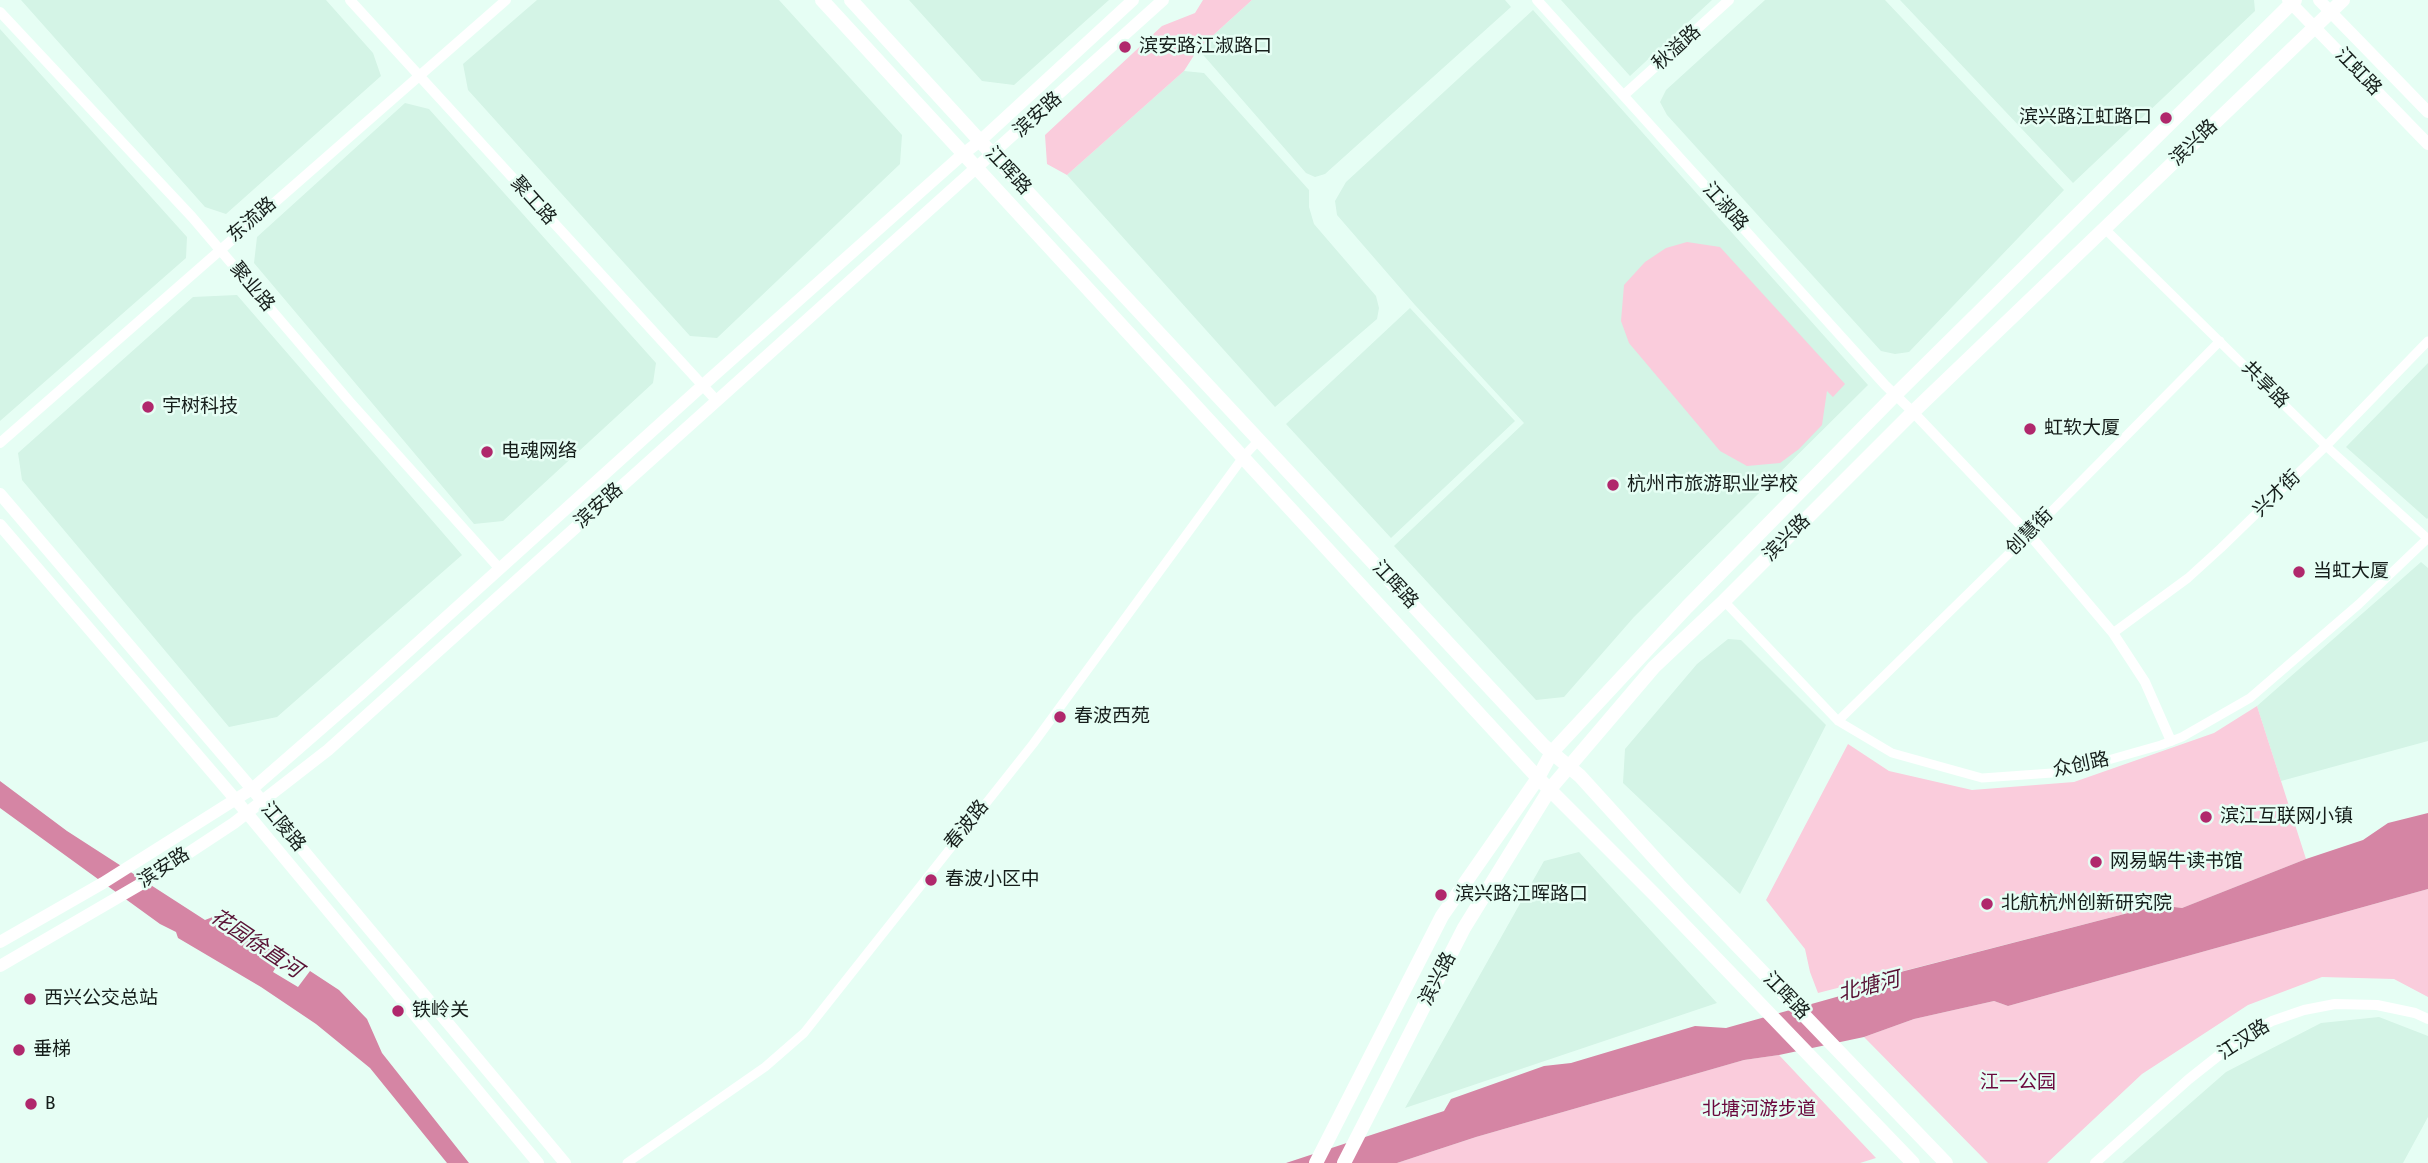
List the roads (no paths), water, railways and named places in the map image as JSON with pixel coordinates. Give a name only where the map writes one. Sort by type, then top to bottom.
[{"type":"main road","name":"江晖路","points":[[822,0],[1538,778],[1657,897],[1913,1163]]},
{"type":"main road","name":"江晖路","points":[[851,0],[1552,752],[1946,1163]]},
{"type":"main road","name":"滨安路","points":[[0,942],[103,883],[252,789],[980,141],[1133,0]]},
{"type":"main road","name":"滨安路","points":[[0,966],[146,881],[247,813],[328,750],[1163,0]]},
{"type":"main road","name":"江虹路","points":[[2319,0],[2428,112]]},
{"type":"main road","name":"滨兴路","points":[[1344,1163],[1464,928],[1550,789],[1654,667],[1913,412],[2343,0]]},
{"type":"main road","name":"江虹路","points":[[2292,1],[2428,144]]},
{"type":"main road","name":"滨兴路","points":[[1316,1163],[1442,916],[1538,778],[1552,752],[1678,616],[1895,395],[2292,1]]},
{"type":"main road","name":"江陵路","points":[[0,494],[252,789],[565,1163]]},
{"type":"main road","name":"江陵路","points":[[0,525],[247,813],[538,1163]]},
{"type":"street","name":"聚工路","points":[[350,0],[716,400]]},
{"type":"street","name":"东流路","points":[[0,443],[506,0]]},
{"type":"street","name":"江淑路","points":[[1537,0],[1895,395],[2029,534],[2113,633],[2145,682],[2171,741]]},
{"type":"street","name":"秋溢路","points":[[1624,95],[1729,0]]},
{"type":"street","name":"聚业路","points":[[0,12],[192,217],[349,401],[499,568]]},
{"type":"street","name":"共享路","points":[[2105,228],[2326,446],[2428,539]]},
{"type":"street","name":"创慧街","points":[[1838,721],[2029,534],[2220,341]]},
{"type":"street","name":"兴才街","points":[[2113,633],[2188,578],[2213,556],[2326,446],[2428,341]]},
{"type":"street","name":"春波路","points":[[627,1163],[765,1067],[804,1033],[1033,744],[1244,456],[1259,440]]},
{"type":"street","name":"众创路","points":[[1724,601],[1838,721],[1892,753],[1982,778],[2066,772],[2171,741],[2250,698],[2350,612],[2428,539]]},
{"type":"street","name":"江汉路","points":[[2095,1163],[2218,1056],[2237,1041],[2272,1021],[2304,1010],[2335,1004],[2376,1005],[2428,1018]]},
{"type":"water","name":"花园徐直河","points":[[0,781],[67,831],[205,920],[223,913],[284,953],[273,972],[298,987],[310,971],[339,990],[367,1019],[382,1053],[469,1163],[447,1163],[370,1068],[316,1024],[261,987],[178,938],[176,932],[160,924],[0,808]]},
{"type":"water","name":"北塘河","points":[[2428,813],[2428,889],[2008,1006],[1994,1001],[1914,1019],[1864,1037],[1744,1060],[1476,1137],[1397,1163],[1286,1163],[1444,1111],[1451,1099],[1544,1066],[1571,1063],[1695,1026],[1726,1028],[1847,994],[1862,982],[2159,905],[2182,908],[2306,859],[2363,840],[2388,823]]},
{"type":"place","name":"滨安路江淑路口","points":[[1125,47]]},
{"type":"place","name":"滨兴路江虹路口","points":[[2166,118]]},
{"type":"place","name":"宇树科技","points":[[148,407]]},
{"type":"place","name":"虹软大厦","points":[[2030,429]]},
{"type":"place","name":"电魂网络","points":[[487,452]]},
{"type":"place","name":"杭州市旅游职业学校","points":[[1613,485]]},
{"type":"place","name":"当虹大厦","points":[[2299,572]]},
{"type":"place","name":"春波西苑","points":[[1060,717]]},
{"type":"place","name":"滨江互联网小镇","points":[[2206,817]]},
{"type":"place","name":"网易蜗牛读书馆","points":[[2096,862]]},
{"type":"place","name":"春波小区中","points":[[931,880]]},
{"type":"place","name":"滨兴路江晖路口","points":[[1441,895]]},
{"type":"place","name":"北航杭州创新研究院","points":[[1987,904]]},
{"type":"place","name":"西兴公交总站","points":[[30,999]]},
{"type":"place","name":"铁岭关","points":[[398,1011]]},
{"type":"place","name":"垂梯","points":[[19,1050]]},
{"type":"place","name":"B","points":[[31,1104]]},
{"type":"park label","name":"江一公园","points":[[2018,1083]]},
{"type":"park label","name":"北塘河游步道","points":[[1759,1110]]}]
